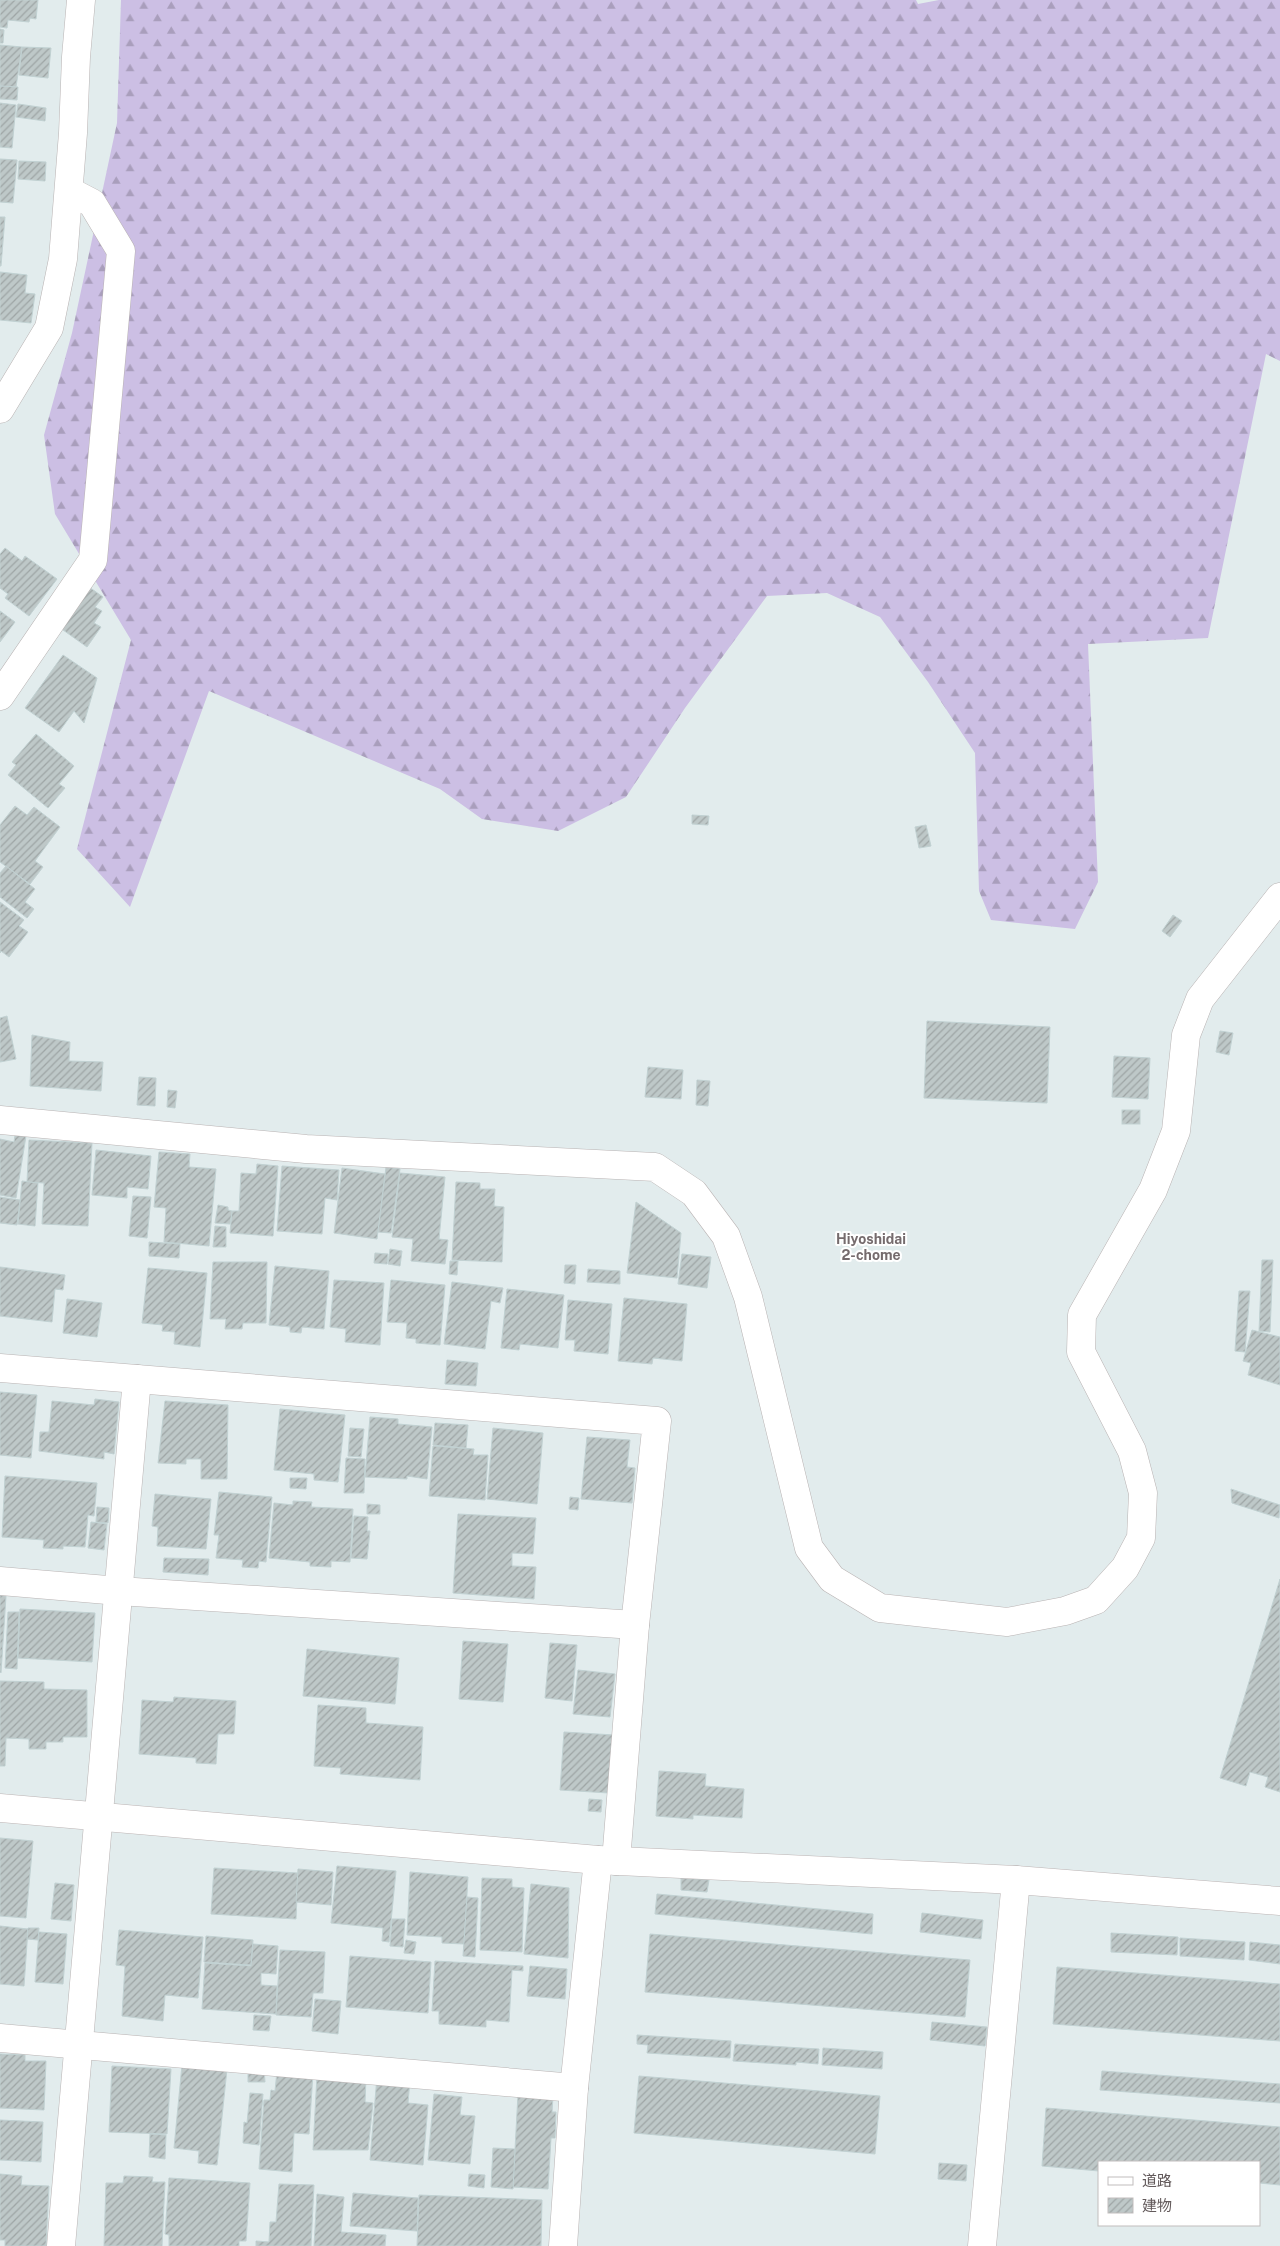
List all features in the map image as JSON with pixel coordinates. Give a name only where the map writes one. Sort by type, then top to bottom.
[{"type":"street","points":[[0,409],[49,328],[63,259],[81,0]]},
{"type":"street","points":[[0,696],[93,560],[121,251],[92,203],[69,191]]},
{"type":"street","points":[[0,1120],[306,1149],[655,1167],[694,1193],[726,1236],[748,1297],[809,1548],[832,1579],[880,1608],[1007,1622],[1065,1612],[1096,1600],[1125,1568],[1141,1538],[1143,1493],[1132,1450],[1080,1352],[1082,1316],[1153,1190],[1176,1131],[1186,1035],[1200,999],[1280,897]]},
{"type":"street","points":[[0,1368],[657,1421],[607,1860],[574,2088],[563,2246]]},
{"type":"street","points":[[61,2246],[137,1379]]},
{"type":"street","points":[[0,1581],[635,1624]]},
{"type":"street","points":[[0,1808],[607,1860],[1016,1880],[1280,1900]]},
{"type":"street","points":[[982,2246],[1016,1880]]},
{"type":"street","points":[[0,2038],[574,2088]]},
{"type":"green space","points":[[121,0],[916,0],[918,4],[939,0],[1280,0],[1280,361],[1266,354],[1208,638],[1088,644],[1098,882],[1075,929],[991,920],[979,891],[975,753],[928,682],[880,617],[827,593],[767,596],[685,708],[626,797],[558,831],[482,819],[440,789],[209,691],[130,907],[77,849],[131,640],[55,514],[44,435],[72,333],[117,123]]},
{"type":"building","points":[[0,0],[38,0],[36,19],[30,18],[29,22],[8,20],[7,28],[0,27]]},
{"type":"building","points":[[0,29],[4,30],[3,43],[0,43]]},
{"type":"building","points":[[0,45],[22,47],[16,87],[0,86]]},
{"type":"building","points":[[22,47],[51,48],[48,78],[19,75]]},
{"type":"building","points":[[0,86],[18,87],[17,100],[0,99]]},
{"type":"building","points":[[0,103],[16,105],[12,148],[0,147]]},
{"type":"building","points":[[18,104],[46,108],[45,121],[16,117]]},
{"type":"building","points":[[0,159],[17,160],[13,203],[0,202]]},
{"type":"building","points":[[19,161],[46,162],[45,181],[18,179]]},
{"type":"building","points":[[0,217],[5,217],[1,266],[0,266]]},
{"type":"building","points":[[0,272],[27,275],[25,293],[35,294],[31,323],[0,320]]},
{"type":"building","points":[[5,548],[22,561],[25,556],[57,579],[29,616],[5,598],[8,594],[0,588],[0,554]]},
{"type":"building","points":[[78,579],[103,597],[95,607],[102,611],[94,623],[101,627],[87,647],[49,620]]},
{"type":"building","points":[[0,611],[15,622],[0,642]]},
{"type":"building","points":[[63,655],[97,678],[84,723],[74,711],[59,732],[25,708]]},
{"type":"building","points":[[36,734],[74,766],[59,784],[65,788],[48,808],[8,775],[16,765],[12,762]]},
{"type":"building","points":[[15,806],[27,815],[34,807],[60,827],[35,861],[43,867],[30,884],[0,862],[0,825]]},
{"type":"building","points":[[692,815],[709,816],[708,825],[692,824]]},
{"type":"building","points":[[926,825],[931,846],[919,848],[915,827]]},
{"type":"building","points":[[6,866],[35,889],[25,902],[34,909],[27,918],[0,897],[0,873]]},
{"type":"building","points":[[0,902],[24,920],[19,926],[28,932],[9,957],[1,951],[0,953]]},
{"type":"building","points":[[1173,915],[1182,921],[1170,937],[1162,931]]},
{"type":"building","points":[[7,1016],[16,1059],[0,1062],[0,1018]]},
{"type":"building","points":[[927,1021],[1050,1027],[1047,1103],[924,1098]]},
{"type":"building","points":[[1220,1031],[1233,1033],[1229,1055],[1216,1052]]},
{"type":"building","points":[[32,1035],[70,1042],[69,1061],[103,1062],[101,1091],[30,1086]]},
{"type":"building","points":[[1114,1056],[1150,1058],[1148,1099],[1112,1097]]},
{"type":"building","points":[[648,1067],[683,1070],[681,1099],[645,1097]]},
{"type":"building","points":[[139,1077],[156,1078],[155,1106],[137,1105]]},
{"type":"building","points":[[697,1080],[710,1081],[708,1106],[696,1105]]},
{"type":"building","points":[[168,1090],[177,1091],[175,1108],[167,1107]]},
{"type":"building","points":[[1122,1110],[1140,1110],[1140,1124],[1122,1124]]},
{"type":"building","points":[[15,1135],[26,1136],[16,1198],[0,1195],[0,1139],[14,1142]]},
{"type":"building","points":[[29,1140],[92,1143],[88,1226],[42,1224],[44,1183],[27,1182]]},
{"type":"building","points":[[96,1150],[151,1156],[148,1189],[127,1187],[127,1198],[92,1195]]},
{"type":"building","points":[[159,1152],[190,1154],[189,1167],[216,1169],[209,1246],[164,1242],[166,1208],[154,1207]]},
{"type":"building","points":[[257,1164],[278,1166],[273,1236],[230,1233],[232,1211],[239,1211],[241,1173],[256,1174]]},
{"type":"building","points":[[282,1166],[339,1170],[337,1200],[325,1198],[322,1234],[277,1231]]},
{"type":"building","points":[[386,1167],[400,1169],[391,1233],[378,1232]]},
{"type":"building","points":[[342,1168],[385,1174],[377,1239],[334,1233]]},
{"type":"building","points":[[400,1173],[445,1177],[439,1239],[448,1240],[445,1264],[411,1261],[413,1239],[392,1237]]},
{"type":"building","points":[[22,1181],[38,1183],[35,1226],[18,1224]]},
{"type":"building","points":[[456,1182],[480,1183],[480,1189],[495,1189],[494,1206],[504,1207],[502,1262],[452,1260]]},
{"type":"building","points":[[133,1196],[151,1197],[147,1238],[129,1236]]},
{"type":"building","points":[[0,1197],[20,1200],[17,1225],[0,1223]]},
{"type":"building","points":[[636,1202],[681,1233],[677,1278],[627,1273]]},
{"type":"building","points":[[218,1205],[228,1207],[228,1210],[232,1211],[230,1224],[215,1223]]},
{"type":"building","points":[[215,1226],[226,1227],[226,1247],[213,1247]]},
{"type":"building","points":[[149,1242],[180,1244],[179,1258],[149,1256]]},
{"type":"building","points":[[390,1249],[402,1251],[400,1266],[388,1264]]},
{"type":"building","points":[[375,1253],[388,1254],[387,1264],[374,1263]]},
{"type":"building","points":[[682,1254],[711,1257],[707,1288],[678,1284]]},
{"type":"building","points":[[1262,1260],[1273,1260],[1270,1332],[1259,1331]]},
{"type":"building","points":[[450,1261],[458,1261],[457,1275],[449,1274]]},
{"type":"building","points":[[213,1262],[267,1262],[266,1323],[243,1323],[242,1329],[225,1329],[226,1319],[210,1319]]},
{"type":"building","points":[[565,1265],[576,1265],[575,1284],[564,1283]]},
{"type":"building","points":[[275,1266],[329,1271],[324,1329],[302,1327],[301,1333],[290,1332],[290,1327],[269,1325]]},
{"type":"building","points":[[0,1267],[65,1275],[63,1290],[55,1289],[52,1322],[0,1316]]},
{"type":"building","points":[[148,1268],[207,1273],[200,1347],[174,1344],[175,1332],[162,1331],[163,1325],[142,1323]]},
{"type":"building","points":[[588,1269],[620,1271],[620,1284],[587,1282]]},
{"type":"building","points":[[334,1280],[384,1283],[380,1345],[345,1342],[346,1329],[330,1327]]},
{"type":"building","points":[[391,1280],[445,1285],[440,1345],[416,1343],[416,1339],[406,1338],[407,1323],[387,1322]]},
{"type":"building","points":[[452,1282],[503,1288],[500,1303],[491,1301],[485,1349],[444,1344]]},
{"type":"building","points":[[507,1289],[564,1295],[558,1348],[520,1344],[519,1350],[501,1348]]},
{"type":"building","points":[[1239,1291],[1250,1291],[1245,1352],[1235,1351]]},
{"type":"building","points":[[624,1298],[687,1304],[682,1361],[653,1358],[652,1364],[618,1361]]},
{"type":"building","points":[[67,1299],[102,1303],[97,1337],[63,1333]]},
{"type":"building","points":[[568,1300],[612,1304],[608,1354],[574,1351],[575,1340],[565,1340]]},
{"type":"building","points":[[1252,1330],[1280,1337],[1280,1385],[1248,1375],[1251,1363],[1243,1361]]},
{"type":"building","points":[[447,1360],[478,1363],[476,1386],[445,1384]]},
{"type":"building","points":[[0,1392],[37,1395],[31,1458],[0,1455]]},
{"type":"building","points":[[95,1399],[119,1402],[114,1454],[104,1452],[104,1459],[39,1451],[40,1432],[49,1432],[52,1401],[94,1405]]},
{"type":"building","points":[[165,1401],[228,1405],[227,1479],[201,1479],[201,1459],[186,1459],[186,1464],[158,1463]]},
{"type":"building","points":[[280,1409],[345,1415],[338,1482],[314,1480],[314,1474],[274,1470]]},
{"type":"building","points":[[370,1417],[398,1419],[398,1424],[432,1427],[427,1479],[407,1476],[407,1479],[365,1477]]},
{"type":"building","points":[[435,1423],[468,1425],[466,1448],[433,1445]]},
{"type":"building","points":[[350,1428],[364,1429],[361,1457],[348,1456]]},
{"type":"building","points":[[493,1428],[543,1433],[537,1504],[487,1499]]},
{"type":"building","points":[[587,1437],[630,1440],[627,1467],[635,1468],[632,1503],[581,1499]]},
{"type":"building","points":[[433,1446],[474,1449],[473,1455],[488,1455],[485,1500],[429,1496]]},
{"type":"building","points":[[346,1458],[365,1459],[364,1493],[344,1493]]},
{"type":"building","points":[[5,1476],[97,1483],[94,1516],[88,1515],[85,1547],[63,1546],[63,1549],[43,1548],[44,1540],[2,1537]]},
{"type":"building","points":[[290,1478],[307,1478],[306,1489],[290,1488]]},
{"type":"building","points":[[1231,1489],[1280,1505],[1279,1518],[1232,1503]]},
{"type":"building","points":[[219,1492],[272,1497],[266,1562],[259,1561],[258,1568],[242,1567],[243,1560],[216,1558],[219,1535],[214,1535]]},
{"type":"building","points":[[155,1494],[211,1499],[206,1549],[157,1546],[158,1527],[152,1526]]},
{"type":"building","points":[[570,1497],[579,1498],[578,1510],[569,1509]]},
{"type":"building","points":[[293,1501],[312,1502],[311,1507],[353,1509],[350,1562],[331,1561],[331,1567],[310,1566],[310,1562],[269,1558],[274,1503],[293,1505]]},
{"type":"building","points":[[367,1504],[380,1505],[380,1514],[367,1514]]},
{"type":"building","points":[[97,1507],[109,1508],[108,1523],[96,1522]]},
{"type":"building","points":[[458,1514],[536,1518],[533,1554],[512,1553],[512,1566],[536,1567],[534,1599],[453,1593]]},
{"type":"building","points":[[354,1516],[368,1517],[367,1531],[370,1531],[367,1559],[351,1558]]},
{"type":"building","points":[[91,1522],[107,1524],[104,1550],[88,1548]]},
{"type":"building","points":[[164,1558],[209,1559],[208,1575],[163,1572]]},
{"type":"building","points":[[1280,1579],[1280,1792],[1265,1787],[1268,1777],[1250,1772],[1246,1786],[1220,1778]]},
{"type":"building","points":[[0,1595],[6,1596],[1,1673],[0,1672]]},
{"type":"building","points":[[20,1609],[95,1613],[92,1662],[18,1658]]},
{"type":"building","points":[[8,1612],[19,1612],[17,1669],[5,1668]]},
{"type":"building","points":[[463,1641],[508,1644],[503,1702],[459,1699]]},
{"type":"building","points":[[550,1643],[577,1645],[572,1701],[545,1698]]},
{"type":"building","points":[[307,1649],[399,1658],[395,1704],[303,1696]]},
{"type":"building","points":[[578,1670],[615,1674],[610,1717],[573,1714]]},
{"type":"building","points":[[0,1681],[44,1682],[44,1689],[87,1690],[87,1737],[63,1737],[63,1742],[46,1742],[46,1749],[29,1749],[29,1739],[6,1738],[5,1766],[0,1766]]},
{"type":"building","points":[[174,1697],[236,1701],[234,1734],[218,1734],[216,1764],[196,1763],[196,1758],[139,1754],[142,1700],[173,1702]]},
{"type":"building","points":[[318,1705],[366,1708],[366,1723],[423,1727],[420,1780],[340,1774],[341,1768],[314,1766]]},
{"type":"building","points":[[564,1732],[614,1735],[609,1793],[560,1790]]},
{"type":"building","points":[[659,1771],[706,1774],[705,1786],[744,1789],[742,1818],[693,1815],[693,1819],[656,1816]]},
{"type":"building","points":[[589,1799],[602,1800],[601,1812],[588,1811]]},
{"type":"building","points":[[0,1838],[33,1841],[26,1918],[0,1916]]},
{"type":"building","points":[[337,1866],[396,1871],[389,1942],[382,1941],[383,1928],[331,1923]]},
{"type":"building","points":[[214,1868],[298,1873],[296,1919],[211,1914]]},
{"type":"building","points":[[298,1869],[333,1872],[331,1905],[296,1902]]},
{"type":"building","points":[[410,1872],[468,1877],[464,1944],[442,1943],[442,1937],[407,1935]]},
{"type":"building","points":[[482,1878],[512,1879],[512,1887],[524,1888],[522,1952],[480,1950]]},
{"type":"building","points":[[681,1878],[709,1880],[707,1892],[681,1890]]},
{"type":"building","points":[[55,1883],[74,1885],[71,1921],[51,1919]]},
{"type":"building","points":[[531,1884],[569,1888],[568,1958],[524,1954]]},
{"type":"building","points":[[657,1894],[873,1914],[872,1934],[655,1914]]},
{"type":"building","points":[[467,1897],[478,1898],[475,1957],[463,1956]]},
{"type":"building","points":[[922,1913],[983,1920],[981,1939],[920,1932]]},
{"type":"building","points":[[392,1919],[405,1919],[403,1947],[390,1946]]},
{"type":"building","points":[[0,1926],[28,1929],[24,1986],[0,1984]]},
{"type":"building","points":[[28,1928],[39,1928],[38,1940],[27,1939]]},
{"type":"building","points":[[119,1930],[203,1937],[198,1998],[165,1995],[163,2021],[122,2016],[125,1966],[116,1965]]},
{"type":"building","points":[[39,1932],[67,1934],[63,1984],[35,1982]]},
{"type":"building","points":[[1111,1933],[1178,1937],[1177,1955],[1111,1952]]},
{"type":"building","points":[[650,1934],[970,1960],[965,2017],[645,1992]]},
{"type":"building","points":[[206,1936],[253,1940],[251,1965],[204,1962]]},
{"type":"building","points":[[1180,1938],[1245,1942],[1244,1960],[1180,1956]]},
{"type":"building","points":[[406,1940],[416,1942],[414,1954],[404,1953]]},
{"type":"building","points":[[1250,1942],[1280,1945],[1280,1964],[1249,1960]]},
{"type":"building","points":[[253,1944],[278,1946],[276,1974],[261,1973],[261,1985],[277,1986],[276,2014],[202,2009],[205,1963],[251,1966]]},
{"type":"building","points":[[280,1950],[325,1952],[323,1993],[313,1993],[311,2017],[276,2015]]},
{"type":"building","points":[[350,1956],[431,1962],[428,2013],[346,2007]]},
{"type":"building","points":[[435,1961],[523,1966],[523,1971],[512,1970],[509,2022],[486,2020],[486,2027],[439,2024],[439,2011],[432,2011]]},
{"type":"building","points":[[530,1966],[567,1969],[565,1999],[527,1996]]},
{"type":"building","points":[[1057,1967],[1280,1984],[1280,2041],[1053,2024]]},
{"type":"building","points":[[315,1999],[341,2001],[338,2034],[312,2031]]},
{"type":"building","points":[[254,2015],[271,2016],[269,2031],[253,2030]]},
{"type":"building","points":[[932,2022],[987,2027],[985,2046],[930,2040]]},
{"type":"building","points":[[637,2035],[731,2041],[730,2058],[647,2053],[648,2045],[637,2044]]},
{"type":"building","points":[[735,2044],[819,2049],[818,2064],[796,2062],[796,2065],[733,2061]]},
{"type":"building","points":[[823,2048],[883,2052],[882,2069],[822,2065]]},
{"type":"building","points":[[0,2054],[25,2055],[25,2061],[46,2061],[44,2110],[0,2108]]},
{"type":"building","points":[[182,2065],[227,2069],[217,2165],[198,2163],[199,2151],[174,2148]]},
{"type":"building","points":[[112,2066],[171,2069],[167,2134],[109,2132]]},
{"type":"building","points":[[248,2067],[264,2068],[265,2082],[248,2082]]},
{"type":"building","points":[[277,2071],[313,2073],[309,2134],[294,2133],[292,2172],[259,2169],[264,2100],[270,2100],[271,2090],[275,2091]]},
{"type":"building","points":[[1102,2071],[1280,2084],[1280,2103],[1100,2090]]},
{"type":"building","points":[[317,2075],[366,2078],[365,2102],[373,2103],[368,2150],[313,2150]]},
{"type":"building","points":[[639,2076],[880,2096],[875,2154],[634,2133]]},
{"type":"building","points":[[377,2077],[410,2080],[408,2103],[428,2105],[423,2165],[370,2160]]},
{"type":"building","points":[[250,2093],[263,2094],[259,2145],[243,2143],[244,2122],[247,2123]]},
{"type":"building","points":[[434,2094],[462,2097],[460,2115],[475,2116],[470,2164],[428,2160]]},
{"type":"building","points":[[518,2094],[553,2096],[552,2112],[556,2112],[555,2138],[551,2138],[548,2189],[513,2187]]},
{"type":"building","points":[[1046,2108],[1280,2127],[1280,2185],[1260,2183],[1260,2161],[1098,2161],[1098,2171],[1042,2166]]},
{"type":"building","points":[[0,2120],[43,2122],[41,2162],[0,2160]]},
{"type":"building","points":[[150,2134],[166,2135],[165,2159],[149,2157]]},
{"type":"building","points":[[493,2148],[515,2149],[513,2189],[491,2187]]},
{"type":"building","points":[[939,2163],[967,2165],[966,2181],[938,2179]]},
{"type":"building","points":[[0,2174],[22,2176],[21,2185],[49,2186],[46,2246],[5,2246],[5,2240],[0,2240]]},
{"type":"building","points":[[469,2174],[485,2175],[484,2188],[468,2186]]},
{"type":"building","points":[[124,2176],[153,2177],[152,2182],[165,2182],[162,2246],[104,2246],[106,2183],[123,2183]]},
{"type":"building","points":[[169,2178],[250,2183],[246,2241],[239,2241],[239,2246],[169,2246],[169,2235],[165,2234]]},
{"type":"building","points":[[279,2184],[314,2185],[311,2246],[256,2246],[256,2241],[269,2242],[270,2222],[276,2222]]},
{"type":"building","points":[[353,2193],[418,2198],[417,2231],[350,2226]]},
{"type":"building","points":[[317,2194],[344,2197],[341,2232],[386,2235],[385,2246],[314,2246]]},
{"type":"building","points":[[419,2195],[542,2200],[541,2246],[417,2246]]},
{"type":"district","name":"Hiyoshidai 2-chome","points":[[871,1248]]}]
